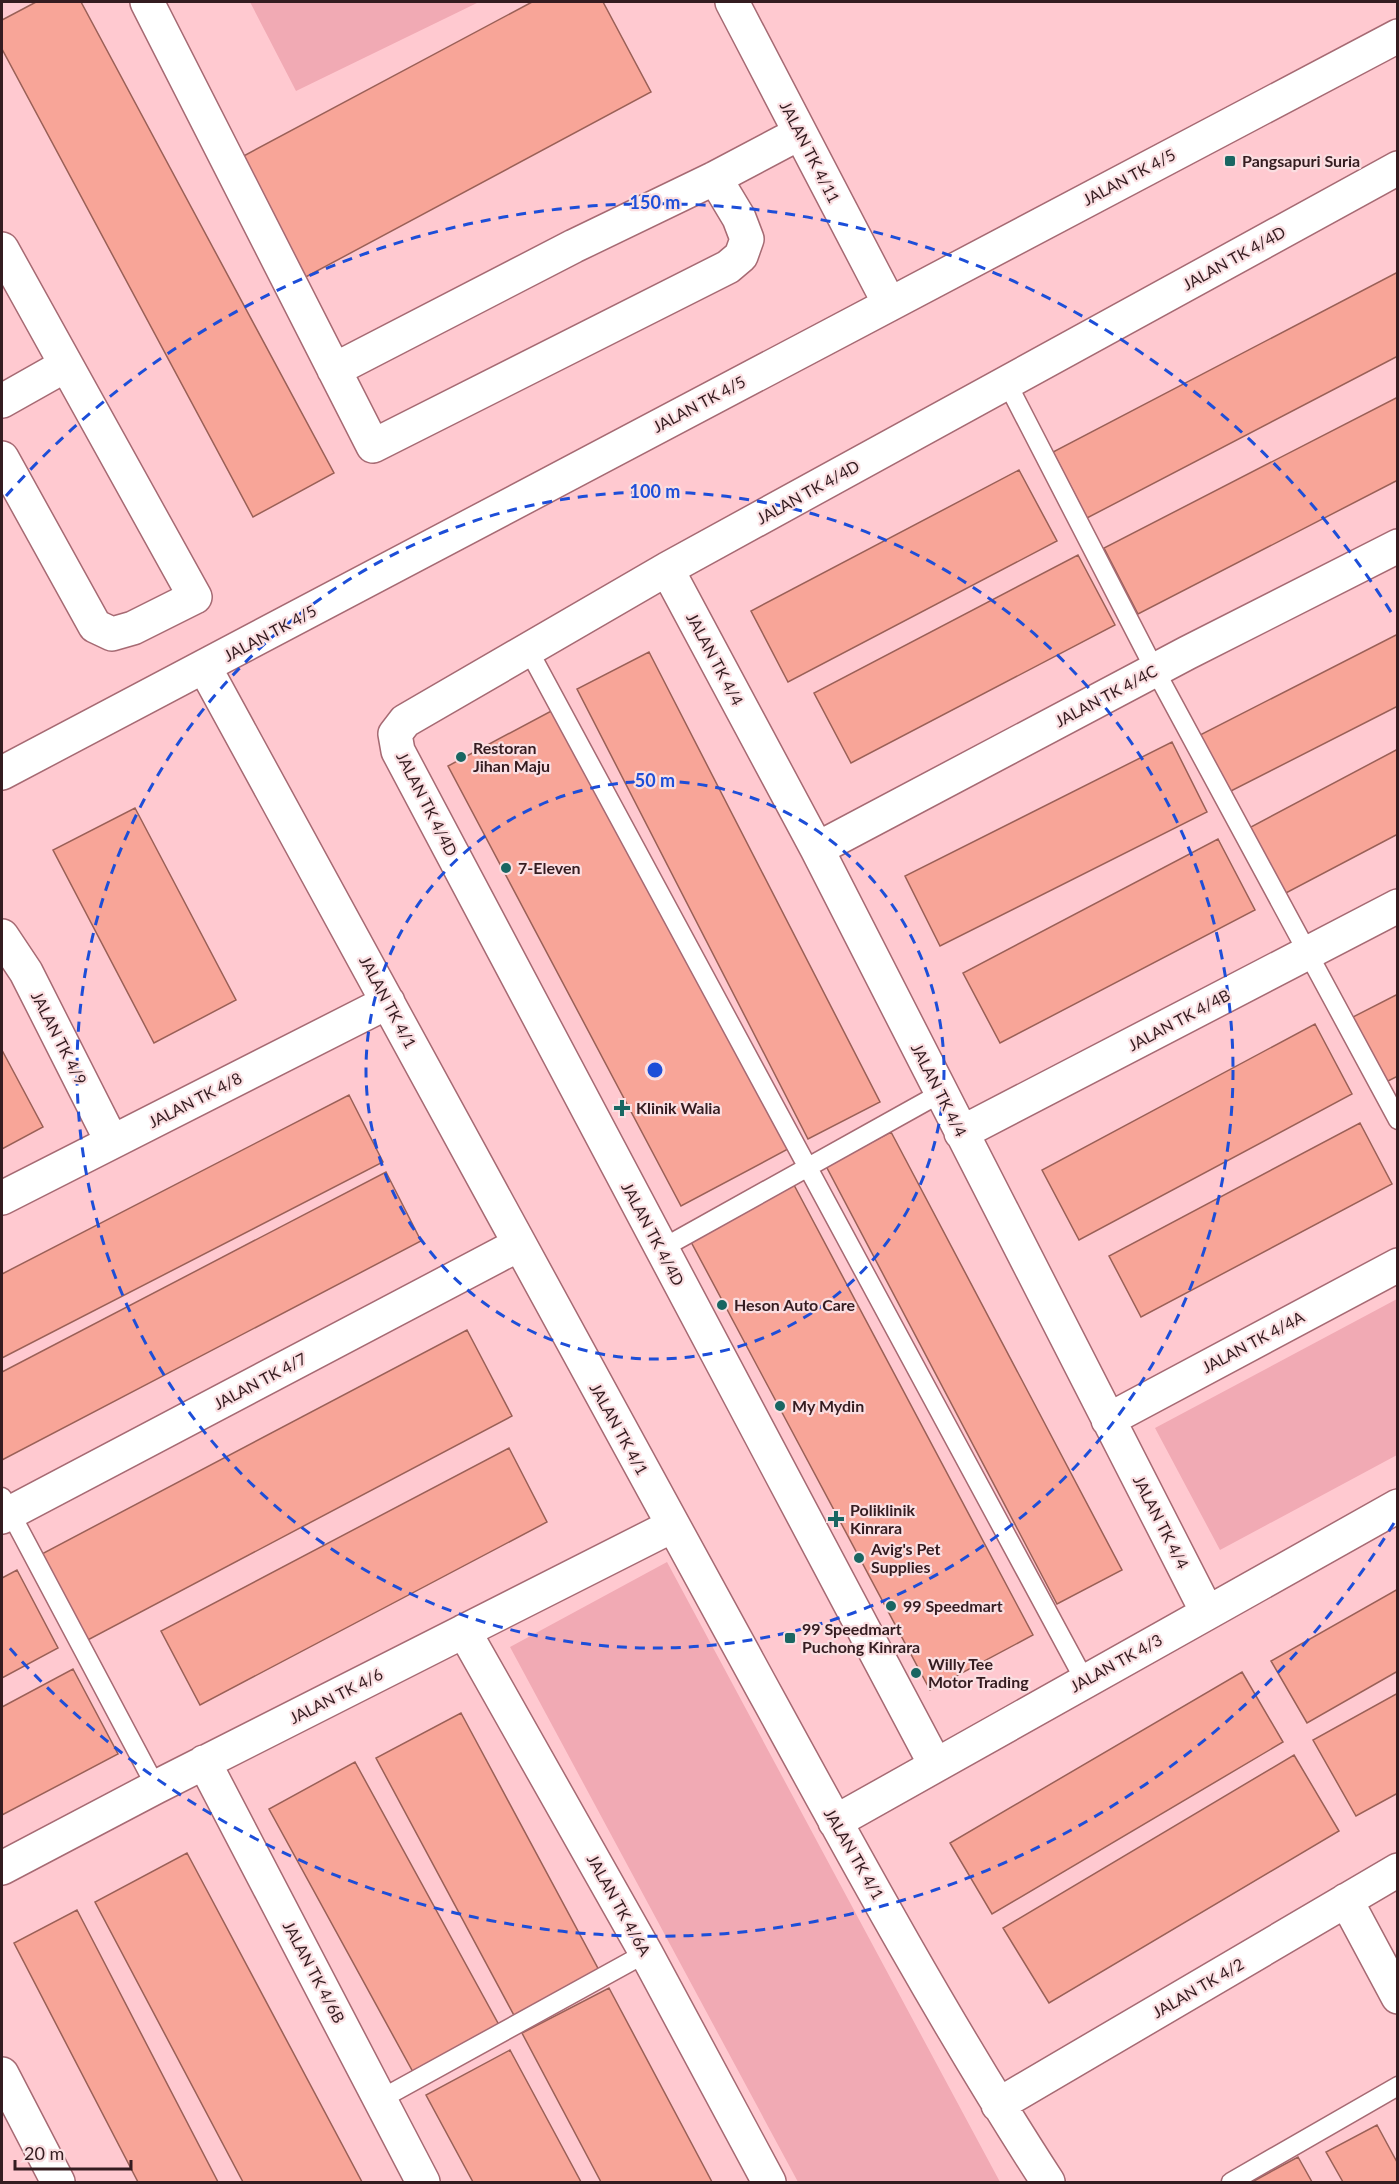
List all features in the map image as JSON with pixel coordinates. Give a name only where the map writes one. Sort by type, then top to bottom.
[{"type":"street","points":[[147,2],[373,446],[728,267],[741,256],[747,239],[739,218],[715,178]]},
{"type":"street","name":"JALAN TK 4/11","points":[[732,2],[889,303]]},
{"type":"street","name":"JALAN TK 4/5","points":[[2,773],[205,668],[889,303],[1398,36]]},
{"type":"street","points":[[334,370],[800,133]]},
{"type":"street","name":"JALAN TK 4/4D","points":[[935,1764],[398,751],[395,734],[405,721],[667,569],[1398,168]]},
{"type":"street","points":[[2,249],[195,597],[133,628],[112,634],[95,626],[2,458]]},
{"type":"street","points":[[2,401],[66,365]]},
{"type":"street","name":"JALAN TK 4/4C","points":[[817,849],[1155,670],[1398,546]]},
{"type":"street","name":"JALAN TK 4/4","points":[[667,569],[817,849],[1208,1612]]},
{"type":"street","name":"JALAN TK 4/1","points":[[205,668],[518,1245],[836,1821],[998,2105],[1048,2182]]},
{"type":"street","name":"JALAN TK 4/4B","points":[[961,1133],[1398,906]]},
{"type":"street","name":"JALAN TK 4/9","points":[[2,936],[26,972],[112,1142]]},
{"type":"street","name":"JALAN TK 4/8","points":[[2,1198],[388,1002]]},
{"type":"street","name":"JALAN TK 4/7","points":[[4,1509],[518,1245]]},
{"type":"street","name":"JALAN TK 4/4A","points":[[1108,1420],[1398,1265]]},
{"type":"street","name":"JALAN TK 4/3","points":[[836,1821],[1398,1506]]},
{"type":"street","name":"JALAN TK 4/6","points":[[2,1868],[204,1762],[672,1526]]},
{"type":"street","name":"JALAN TK 4/6A","points":[[465,1631],[646,1953],[769,2182]]},
{"type":"street","name":"JALAN TK 4/6B","points":[[204,1762],[423,2182]]},
{"type":"street","name":"JALAN TK 4/2","points":[[998,2105],[1398,1870]]},
{"type":"street","points":[[1346,1900],[1398,1997]]},
{"type":"street","points":[[2,2074],[58,2182]]},
{"type":"lane","points":[[1007,383],[1155,670],[1398,1120]]},
{"type":"lane","points":[[529,651],[1085,1681]]},
{"type":"lane","points":[[661,1249],[941,1093]]},
{"type":"lane","points":[[4,1509],[156,1787]]},
{"type":"lane","points":[[381,2099],[646,1953]]},
{"type":"lane","points":[[1231,2182],[1398,2085]]},
{"type":"shaded area","points":[[250,2],[479,2],[296,91]]},
{"type":"shaded area","points":[[1397,1299],[1397,1455],[1220,1550],[1155,1428]]},
{"type":"shaded area","points":[[667,1562],[1000,2182],[798,2182],[510,1647]]},
{"type":"building","points":[[36,2],[81,2],[334,473],[253,517],[2,49],[2,20]]},
{"type":"building","points":[[532,2],[603,2],[651,92],[302,279],[238,159]]},
{"type":"building","points":[[1398,272],[1398,356],[1087,518],[1053,452]]},
{"type":"building","points":[[1398,397],[1398,480],[1138,614],[1104,548]]},
{"type":"building","points":[[1019,470],[1057,541],[788,682],[751,611]]},
{"type":"building","points":[[1078,555],[1115,625],[851,763],[814,693]]},
{"type":"building","points":[[1398,634],[1398,706],[1229,792],[1200,735]]},
{"type":"building","points":[[649,652],[880,1102],[808,1139],[577,689]]},
{"type":"building","points":[[555,709],[788,1149],[681,1206],[448,766]]},
{"type":"building","points":[[1172,742],[1207,812],[940,946],[905,876]]},
{"type":"building","points":[[1398,749],[1398,834],[1284,894],[1249,828]]},
{"type":"building","points":[[135,808],[236,1000],[154,1043],[53,850]]},
{"type":"building","points":[[1218,839],[1255,910],[1000,1043],[963,973]]},
{"type":"building","points":[[1398,994],[1398,1076],[1384,1083],[1351,1018]]},
{"type":"building","points":[[1315,1024],[1352,1094],[1079,1240],[1042,1170]]},
{"type":"building","points":[[2,1053],[43,1127],[2,1149]]},
{"type":"building","points":[[349,1095],[383,1162],[2,1358],[2,1274]]},
{"type":"building","points":[[1360,1123],[1392,1184],[1141,1317],[1109,1256]]},
{"type":"building","points":[[891,1132],[1122,1570],[1057,1604],[826,1166]]},
{"type":"building","points":[[386,1172],[421,1241],[2,1460],[2,1372]]},
{"type":"building","points":[[794,1185],[1033,1635],[930,1690],[690,1240]]},
{"type":"building","points":[[467,1330],[512,1416],[84,1642],[38,1556]]},
{"type":"building","points":[[509,1448],[547,1522],[200,1705],[161,1631]]},
{"type":"building","points":[[17,1570],[58,1648],[2,1678],[2,1578]]},
{"type":"building","points":[[1398,1589],[1398,1671],[1307,1723],[1271,1661]]},
{"type":"building","points":[[73,1669],[118,1754],[2,1815],[2,1707]]},
{"type":"building","points":[[1242,1672],[1283,1742],[992,1914],[950,1843]]},
{"type":"building","points":[[1398,1693],[1398,1793],[1356,1816],[1313,1740]]},
{"type":"building","points":[[461,1713],[601,1974],[516,2019],[376,1758]]},
{"type":"building","points":[[1294,1755],[1339,1831],[1049,2003],[1003,1928]]},
{"type":"building","points":[[355,1762],[499,2025],[413,2072],[269,1809]]},
{"type":"building","points":[[187,1853],[362,2182],[243,2182],[95,1902]]},
{"type":"building","points":[[77,1910],[218,2182],[138,2182],[14,1943]]},
{"type":"building","points":[[609,1988],[712,2182],[601,2182],[522,2033]]},
{"type":"building","points":[[510,2050],[581,2182],[473,2182],[426,2095]]},
{"type":"building","points":[[1377,2125],[1398,2164],[1398,2182],[1343,2182],[1326,2152]]},
{"type":"building","points":[[1298,2157],[1312,2182],[1252,2182]]},
{"type":"place","name":"Pangsapuri Suria","points":[[1230,161]]},
{"type":"place","name":"Restoran Jihan Maju","points":[[461,757]]},
{"type":"place","name":"7-Eleven","points":[[506,868]]},
{"type":"place","name":"Klinik Walia","points":[[622,1108]]},
{"type":"place","name":"Heson Auto Care","points":[[722,1305]]},
{"type":"place","name":"My Mydin","points":[[780,1406]]},
{"type":"place","name":"Poliklinik Kinrara","points":[[836,1519]]},
{"type":"place","name":"Avig's Pet Supplies","points":[[859,1558]]},
{"type":"place","name":"99 Speedmart","points":[[891,1606]]},
{"type":"place","name":"99 Speedmart Puchong Kinrara","points":[[790,1638]]},
{"type":"place","name":"Willy Tee Motor Trading","points":[[916,1673]]}]
